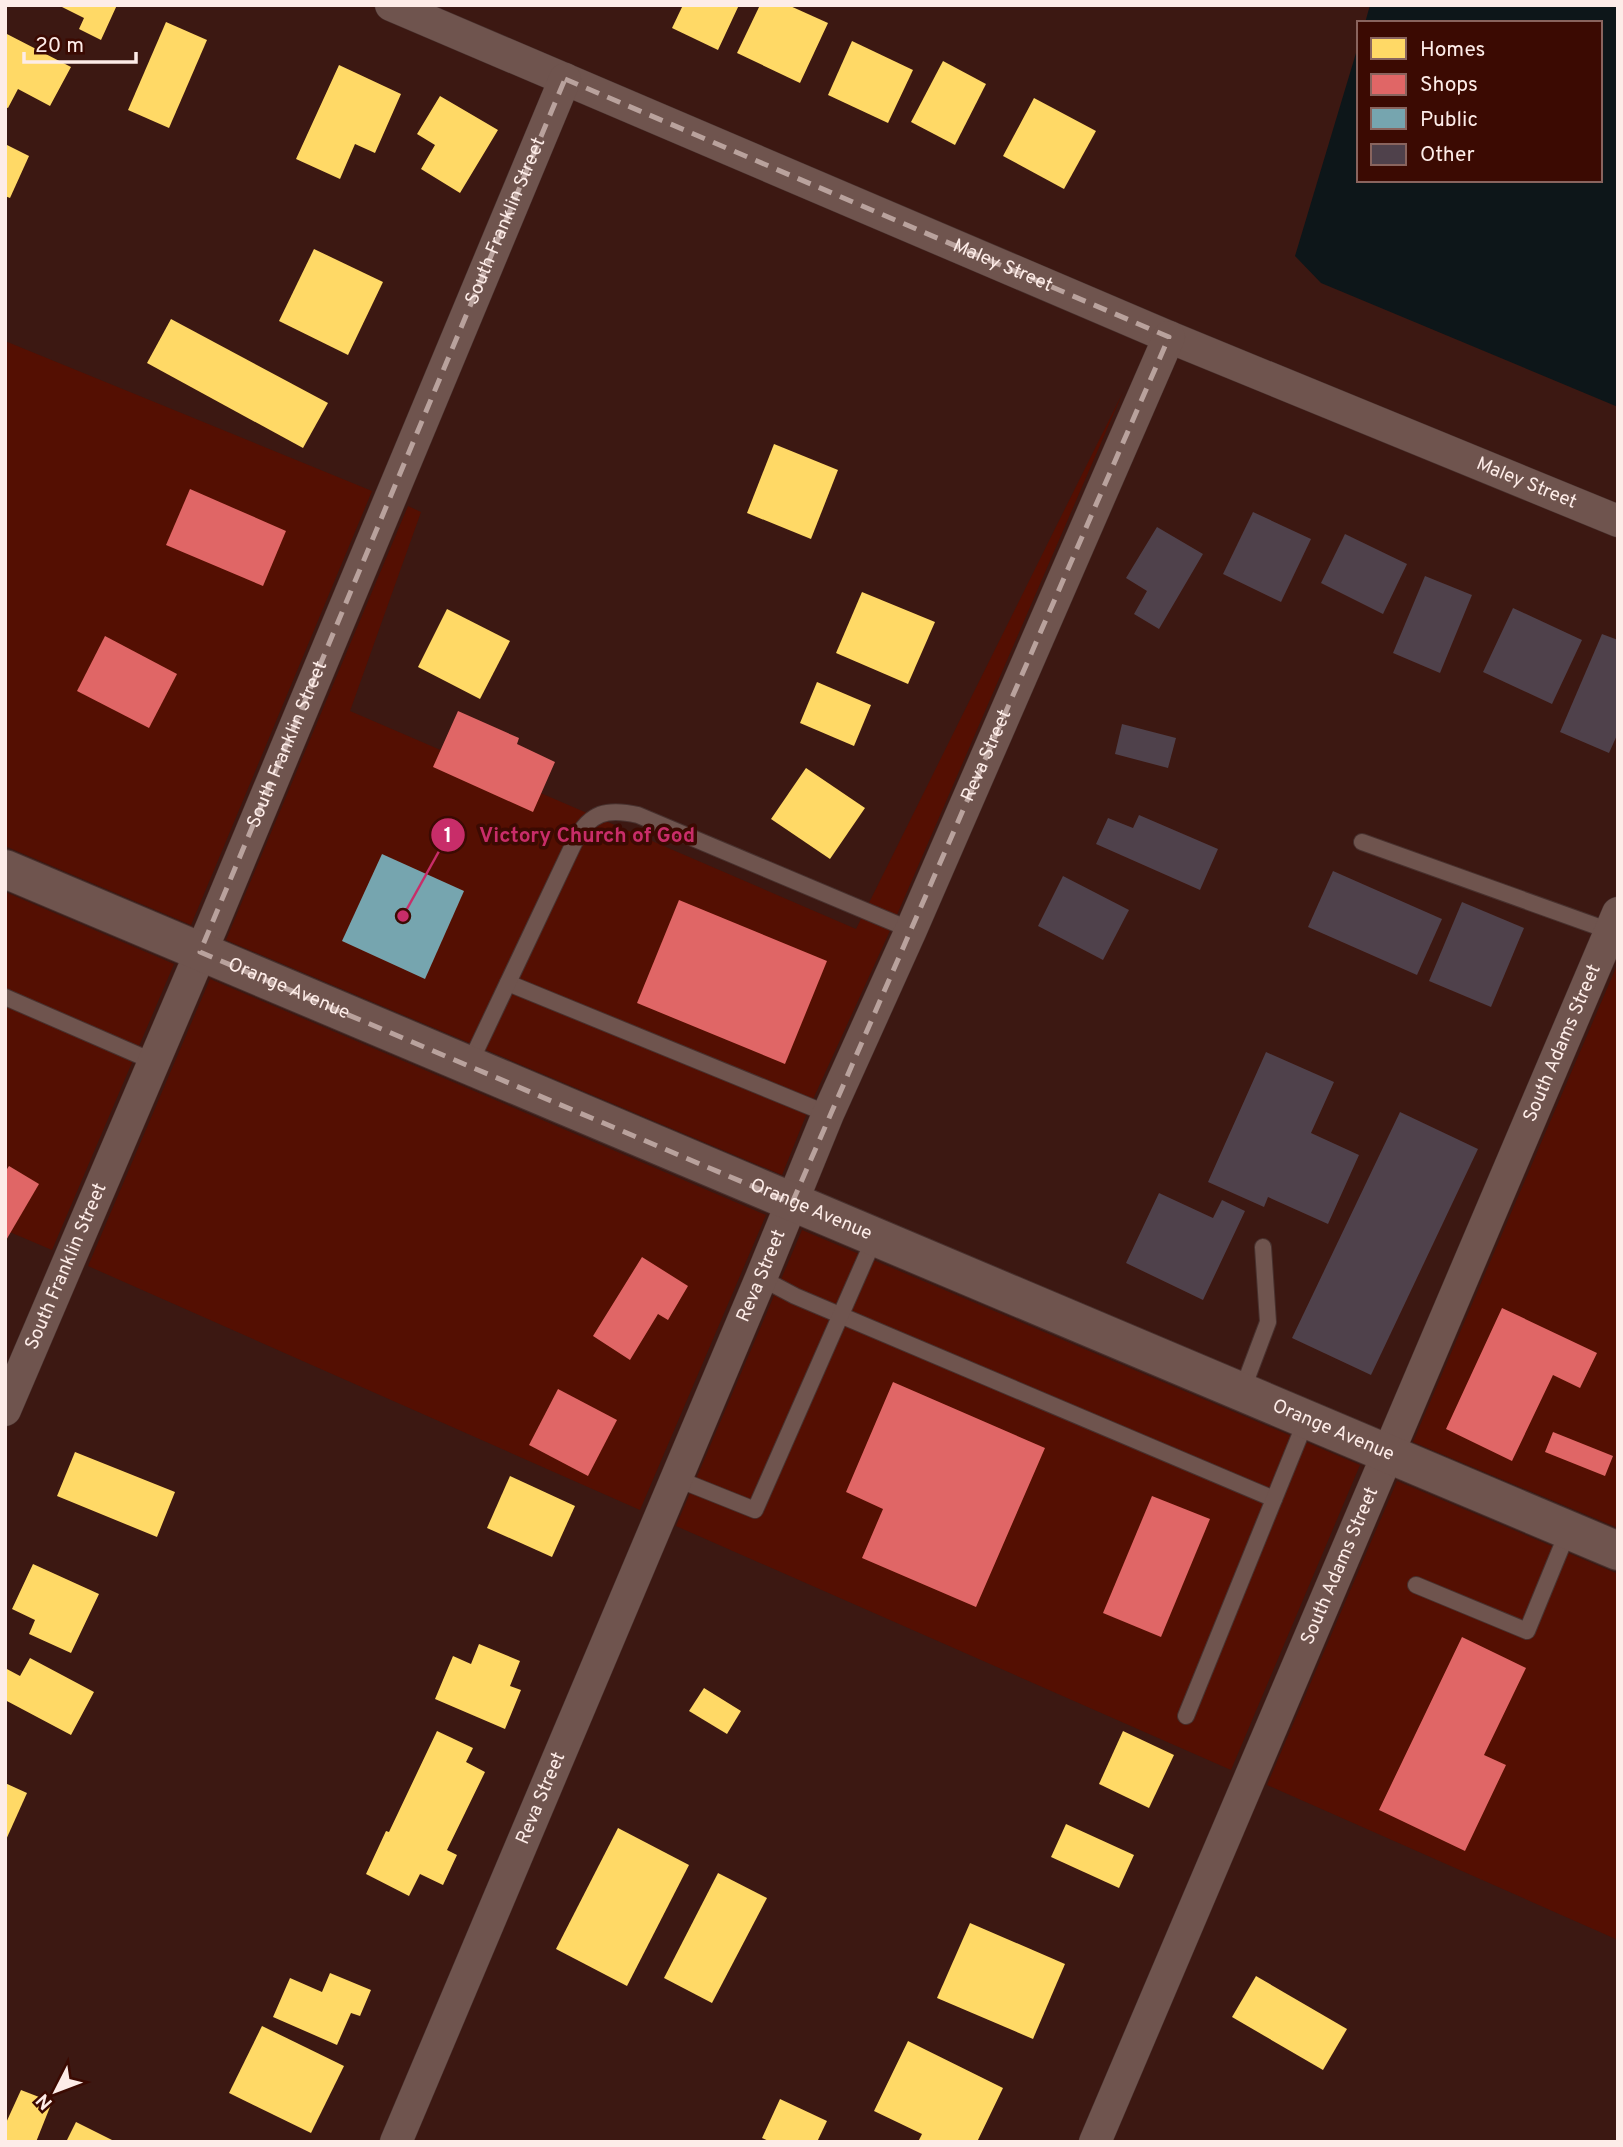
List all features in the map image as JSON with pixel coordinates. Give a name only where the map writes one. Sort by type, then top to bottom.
[{"type":"street","name":"Maley Street","points":[[391,5],[1169,337],[1618,521]]},
{"type":"street","name":"South Franklin Street","points":[[5,1410],[200,952],[565,79]]},
{"type":"street","name":"Reva Street","points":[[396,2142],[828,1114],[1169,337]]},
{"type":"street","name":"Orange Avenue","points":[[5,869],[1618,1551]]},
{"type":"street","name":"South Adams Street","points":[[1095,2142],[1614,922]]},
{"type":"lane","points":[[469,1066],[583,825],[597,816],[617,810],[638,815],[911,930]]},
{"type":"lane","points":[[1362,842],[1614,922]]},
{"type":"lane","points":[[508,983],[828,1114]]},
{"type":"lane","points":[[5,998],[152,1061]]},
{"type":"lane","points":[[675,1478],[755,1510],[875,1237]]},
{"type":"lane","points":[[1242,1391],[1268,1322],[1264,1247]]},
{"type":"lane","points":[[761,1278],[841,1316],[1274,1499]]},
{"type":"lane","points":[[1186,1716],[1307,1418]]},
{"type":"lane","points":[[1416,1585],[1527,1631],[1569,1530]]},
{"type":"highlighted area","points":[[565,79],[1169,337],[792,1203],[200,952]]},
{"type":"shaded area","points":[[1370,5],[1618,5],[1618,407],[1321,283],[1295,256],[1357,50],[1357,182],[1602,182],[1602,21],[1366,21]]},
{"type":"shaded area","points":[[5,341],[372,491],[191,925],[5,846]]},
{"type":"shaded area","points":[[1123,392],[782,1175],[226,940],[408,506],[421,512],[350,711],[856,929]]},
{"type":"shaded area","points":[[5,892],[174,964],[52,1250],[5,1230]]},
{"type":"shaded area","points":[[1618,963],[1618,1528],[1413,1442]]},
{"type":"shaded area","points":[[210,979],[766,1215],[640,1510],[88,1266]]},
{"type":"shaded area","points":[[802,1230],[1360,1465],[1231,1770],[676,1526]]},
{"type":"shaded area","points":[[1397,1481],[1618,1574],[1618,1940],[1267,1785]]},
{"type":"building: Homes","points":[[58,5],[117,5],[101,40],[79,29],[84,18]]},
{"type":"building: Homes","points":[[683,5],[739,5],[718,50],[672,28]]},
{"type":"building: Homes","points":[[760,5],[788,5],[828,23],[800,83],[737,53]]},
{"type":"building: Homes","points":[[166,22],[207,40],[169,128],[128,110]]},
{"type":"building: Homes","points":[[5,33],[71,67],[50,106],[18,89],[8,108],[5,107]]},
{"type":"building: Homes","points":[[852,41],[913,70],[888,123],[828,95]]},
{"type":"building: Homes","points":[[943,61],[986,84],[955,145],[911,122]]},
{"type":"building: Homes","points":[[339,65],[401,94],[375,153],[355,144],[340,179],[296,159]]},
{"type":"building: Homes","points":[[440,96],[498,130],[460,193],[421,169],[435,145],[417,134]]},
{"type":"building: Homes","points":[[1034,98],[1096,131],[1064,189],[1003,156]]},
{"type":"building: Homes","points":[[5,144],[29,156],[10,198],[5,196]]},
{"type":"building: Homes","points":[[314,249],[383,282],[348,355],[279,321]]},
{"type":"building: Homes","points":[[171,319],[328,403],[303,448],[147,363]]},
{"type":"building: Homes","points":[[774,444],[838,470],[811,539],[747,513]]},
{"type":"building: Homes","points":[[862,592],[935,622],[908,684],[836,653]]},
{"type":"building: Homes","points":[[447,609],[510,641],[480,699],[418,667]]},
{"type":"building: Homes","points":[[817,682],[871,705],[854,746],[800,723]]},
{"type":"building: Homes","points":[[806,768],[865,808],[830,859],[771,819]]},
{"type":"building: Homes","points":[[75,1452],[175,1492],[157,1537],[57,1496]]},
{"type":"building: Homes","points":[[510,1476],[575,1506],[552,1557],[487,1528]]},
{"type":"building: Homes","points":[[33,1564],[99,1594],[71,1653],[29,1634],[35,1620],[12,1609]]},
{"type":"building: Homes","points":[[479,1644],[520,1661],[510,1686],[521,1690],[505,1729],[435,1699],[453,1656],[471,1664]]},
{"type":"building: Homes","points":[[30,1658],[94,1692],[71,1735],[5,1700],[5,1668],[20,1676]]},
{"type":"building: Homes","points":[[704,1688],[741,1711],[727,1734],[689,1711]]},
{"type":"building: Homes","points":[[437,1731],[473,1748],[466,1762],[485,1772],[447,1850],[457,1855],[443,1885],[420,1874],[409,1896],[366,1874]]},
{"type":"building: Homes","points":[[1123,1731],[1174,1755],[1149,1808],[1099,1784]]},
{"type":"building: Homes","points":[[5,1783],[27,1793],[5,1842]]},
{"type":"building: Homes","points":[[1066,1824],[1134,1855],[1119,1888],[1051,1857]]},
{"type":"building: Homes","points":[[618,1828],[689,1865],[627,1986],[556,1949]]},
{"type":"building: Homes","points":[[718,1873],[767,1898],[712,2003],[664,1978]]},
{"type":"building: Homes","points":[[970,1923],[1065,1964],[1033,2039],[937,1998]]},
{"type":"building: Homes","points":[[330,1973],[371,1990],[360,2016],[351,2013],[337,2045],[273,2017],[290,1978],[322,1992]]},
{"type":"building: Homes","points":[[1256,1976],[1347,2029],[1323,2070],[1232,2017]]},
{"type":"building: Homes","points":[[262,2026],[344,2066],[311,2133],[229,2093]]},
{"type":"building: Homes","points":[[908,2041],[1003,2088],[977,2142],[918,2142],[922,2134],[874,2111]]},
{"type":"building: Homes","points":[[21,2090],[52,2102],[36,2142],[5,2142],[5,2125]]},
{"type":"building: Homes","points":[[780,2099],[827,2121],[817,2142],[771,2142],[762,2138]]},
{"type":"building: Homes","points":[[76,2122],[116,2142],[66,2142]]},
{"type":"building: Shops","points":[[190,489],[286,531],[263,586],[166,545]]},
{"type":"building: Shops","points":[[105,636],[177,674],[149,728],[77,691]]},
{"type":"building: Shops","points":[[458,711],[519,738],[517,744],[555,762],[533,812],[433,767]]},
{"type":"building: Shops","points":[[679,900],[827,961],[785,1064],[637,1003]]},
{"type":"building: Shops","points":[[9,1166],[39,1184],[5,1242],[5,1172]]},
{"type":"building: Shops","points":[[642,1257],[688,1286],[668,1320],[658,1314],[630,1360],[593,1336]]},
{"type":"building: Shops","points":[[1502,1308],[1597,1353],[1580,1388],[1553,1375],[1512,1461],[1446,1429]]},
{"type":"building: Shops","points":[[893,1382],[1045,1448],[976,1607],[862,1558],[883,1509],[846,1492]]},
{"type":"building: Shops","points":[[558,1389],[617,1420],[588,1476],[529,1445]]},
{"type":"building: Shops","points":[[1553,1432],[1613,1456],[1605,1476],[1545,1452]]},
{"type":"building: Shops","points":[[1152,1496],[1210,1519],[1161,1637],[1103,1613]]},
{"type":"building: Shops","points":[[1462,1637],[1526,1668],[1484,1755],[1506,1765],[1465,1851],[1379,1810]]},
{"type":"building: Public","points":[[382,854],[464,891],[425,979],[342,941]]},
{"type":"building: Other","points":[[1253,512],[1311,539],[1281,602],[1223,574]]},
{"type":"building: Other","points":[[1157,527],[1203,554],[1159,629],[1134,614],[1147,591],[1126,578]]},
{"type":"building: Other","points":[[1345,534],[1407,564],[1383,614],[1321,583]]},
{"type":"building: Other","points":[[1425,576],[1472,595],[1440,673],[1393,653]]},
{"type":"building: Other","points":[[1513,608],[1582,640],[1552,704],[1483,672]]},
{"type":"building: Other","points":[[1602,634],[1618,640],[1618,733],[1609,753],[1560,732]]},
{"type":"building: Other","points":[[1122,724],[1176,738],[1168,768],[1115,754]]},
{"type":"building: Other","points":[[1139,815],[1218,849],[1200,890],[1096,844],[1108,818],[1133,828]]},
{"type":"building: Other","points":[[1333,871],[1442,919],[1417,975],[1308,927]]},
{"type":"building: Other","points":[[1063,876],[1129,910],[1103,960],[1038,926]]},
{"type":"building: Other","points":[[1462,902],[1524,928],[1491,1007],[1429,981]]},
{"type":"building: Other","points":[[1266,1052],[1334,1082],[1311,1133],[1359,1155],[1328,1224],[1268,1197],[1264,1207],[1208,1182]]},
{"type":"building: Other","points":[[1400,1112],[1478,1149],[1371,1375],[1292,1338]]},
{"type":"building: Other","points":[[1159,1193],[1213,1218],[1222,1200],[1245,1211],[1203,1300],[1126,1263]]},
{"type":"place","name":"Victory Church of God","points":[[403,916]]}]
